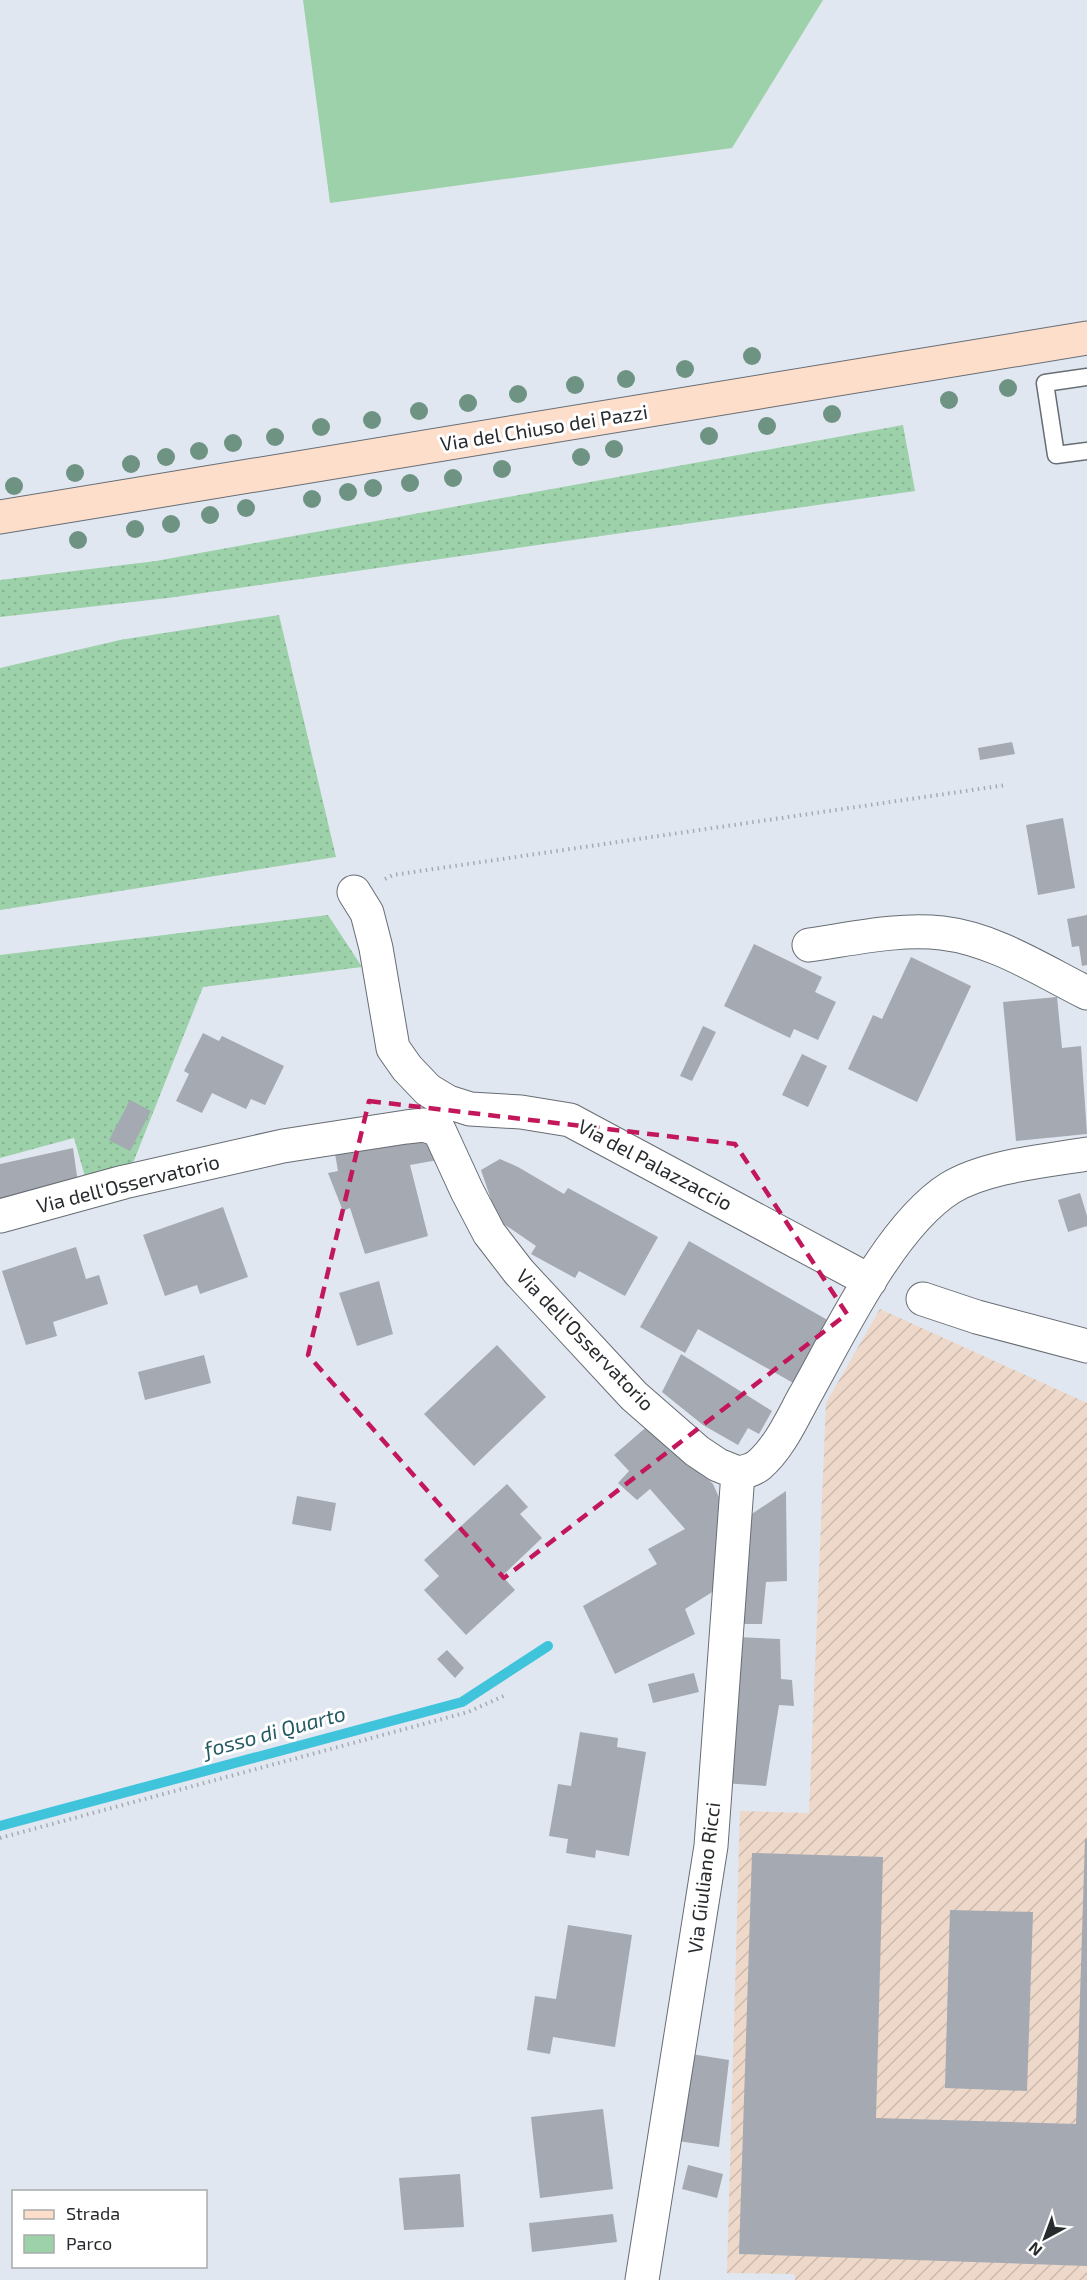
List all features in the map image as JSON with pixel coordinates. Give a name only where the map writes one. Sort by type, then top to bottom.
[{"type":"main road","name":"Via del Chiuso dei Pazzi","points":[[0,517],[1087,338]]},
{"type":"street","name":"Via del Palazzaccio","points":[[354,892],[367,913],[393,1048],[407,1068],[428,1090],[448,1102],[470,1109],[521,1112],[570,1120],[870,1281]]},
{"type":"street","points":[[809,945],[893,933],[942,933],[988,944],[1087,993]]},
{"type":"street","name":"Via dell'Osservatorio","points":[[0,1216],[124,1182],[283,1146],[424,1125],[439,1130],[489,1233],[519,1272],[634,1396],[697,1451],[718,1465],[738,1473]]},
{"type":"street","points":[[738,1473],[758,1467],[782,1436],[870,1281],[922,1211],[951,1188],[1002,1169],[1087,1154]]},
{"type":"street","points":[[923,1299],[977,1317],[1087,1346]]},
{"type":"street","name":"Via Giuliano Ricci","points":[[642,2280],[711,1846],[738,1473]]},
{"type":"lane","points":[[1087,377],[1045,383],[1056,455],[1087,451]]},
{"type":"path","points":[[354,892],[393,875],[1006,785]]},
{"type":"path","points":[[0,1838],[468,1712],[506,1695]]},
{"type":"highlighted area","points":[[369,1101],[735,1144],[847,1314],[504,1578],[308,1355]]},
{"type":"shaded area","points":[[880,1309],[1087,1403],[1087,2280],[795,2280],[794,2274],[727,2273],[740,1811],[809,1813],[826,1403]]},
{"type":"green space","points":[[303,0],[823,0],[732,148],[330,203]]},
{"type":"green space","points":[[903,425],[915,491],[168,598],[0,617],[0,580],[156,561]]},
{"type":"green space","points":[[279,615],[336,857],[0,910],[0,668],[120,640]]},
{"type":"green space","points":[[328,915],[362,967],[203,987],[131,1168],[87,1184],[74,1138],[0,1158],[0,955]]},
{"type":"building","points":[[1012,742],[1015,754],[980,760],[978,748]]},
{"type":"building","points":[[1063,818],[1075,888],[1038,895],[1026,825]]},
{"type":"building","points":[[1087,915],[1087,965],[1082,966],[1079,946],[1072,947],[1067,919]]},
{"type":"building","points":[[754,944],[822,977],[815,992],[836,1002],[818,1040],[794,1029],[790,1038],[724,1006]]},
{"type":"building","points":[[911,957],[971,986],[917,1102],[848,1069],[873,1015],[882,1019]]},
{"type":"building","points":[[1057,997],[1062,1048],[1081,1046],[1087,1134],[1016,1141],[1003,1002]]},
{"type":"building","points":[[703,1026],[716,1032],[692,1081],[680,1076]]},
{"type":"building","points":[[203,1033],[219,1041],[222,1036],[284,1066],[265,1105],[251,1099],[246,1109],[212,1093],[202,1113],[176,1101],[189,1074],[184,1071]]},
{"type":"building","points":[[802,1054],[827,1066],[808,1107],[782,1095]]},
{"type":"building","points":[[130,1100],[151,1111],[130,1151],[109,1140]]},
{"type":"building","points":[[425,1132],[438,1160],[410,1165],[428,1236],[365,1254],[350,1208],[343,1211],[328,1173],[338,1171],[334,1148]]},
{"type":"building","points":[[73,1148],[79,1190],[0,1210],[0,1164]]},
{"type":"building","points":[[500,1159],[564,1194],[568,1188],[658,1237],[625,1296],[579,1271],[575,1278],[531,1254],[536,1246],[498,1220],[481,1170]]},
{"type":"building","points":[[1080,1193],[1087,1216],[1087,1226],[1068,1232],[1058,1200]]},
{"type":"building","points":[[223,1207],[248,1277],[200,1294],[197,1285],[165,1296],[143,1235]]},
{"type":"building","points":[[689,1241],[831,1322],[795,1384],[698,1329],[685,1353],[640,1327]]},
{"type":"building","points":[[76,1247],[86,1279],[99,1275],[108,1304],[53,1322],[57,1336],[26,1345],[2,1271]]},
{"type":"building","points":[[379,1281],[393,1334],[357,1346],[339,1293]]},
{"type":"building","points":[[497,1345],[546,1397],[474,1466],[424,1414]]},
{"type":"building","points":[[681,1354],[772,1411],[759,1434],[748,1428],[738,1445],[703,1425],[662,1392]]},
{"type":"building","points":[[204,1355],[211,1383],[145,1400],[138,1372]]},
{"type":"building","points":[[650,1424],[713,1484],[722,1504],[722,1586],[685,1609],[695,1634],[615,1674],[583,1606],[657,1564],[648,1549],[685,1529],[650,1489],[637,1500],[618,1483],[629,1471],[614,1455]]},
{"type":"building","points":[[507,1484],[528,1507],[520,1514],[542,1538],[502,1576],[515,1590],[466,1635],[424,1590],[439,1576],[424,1560]]},
{"type":"building","points":[[786,1491],[787,1581],[766,1582],[762,1624],[741,1624],[737,1524]]},
{"type":"building","points":[[297,1496],[336,1503],[331,1531],[292,1524]]},
{"type":"building","points":[[737,1637],[780,1639],[781,1679],[792,1680],[794,1706],[779,1705],[766,1786],[723,1783]]},
{"type":"building","points":[[447,1650],[464,1668],[455,1678],[437,1659]]},
{"type":"building","points":[[694,1673],[699,1692],[653,1703],[648,1684]]},
{"type":"building","points":[[580,1732],[618,1738],[617,1747],[646,1752],[629,1856],[596,1850],[595,1858],[566,1853],[568,1839],[549,1836],[558,1784],[571,1786]]},
{"type":"building","points":[[1085,1839],[1087,1839],[1087,2266],[739,2254],[752,1853],[883,1857],[876,2118],[1076,2124]]},
{"type":"building","points":[[950,1910],[1033,1912],[1027,2091],[945,2088]]},
{"type":"building","points":[[568,1925],[632,1935],[615,2047],[553,2037],[550,2054],[527,2050],[535,1996],[556,1999]]},
{"type":"building","points":[[685,2053],[729,2060],[719,2147],[671,2140]]},
{"type":"building","points":[[603,2109],[613,2189],[540,2198],[531,2117]]},
{"type":"building","points":[[688,2165],[723,2174],[717,2198],[682,2189]]},
{"type":"building","points":[[460,2174],[464,2227],[404,2230],[399,2178]]},
{"type":"building","points":[[613,2214],[617,2242],[532,2252],[529,2223]]},
{"type":"waterway","name":"fosso di Quarto","points":[[0,1826],[462,1702],[548,1646]]}]
